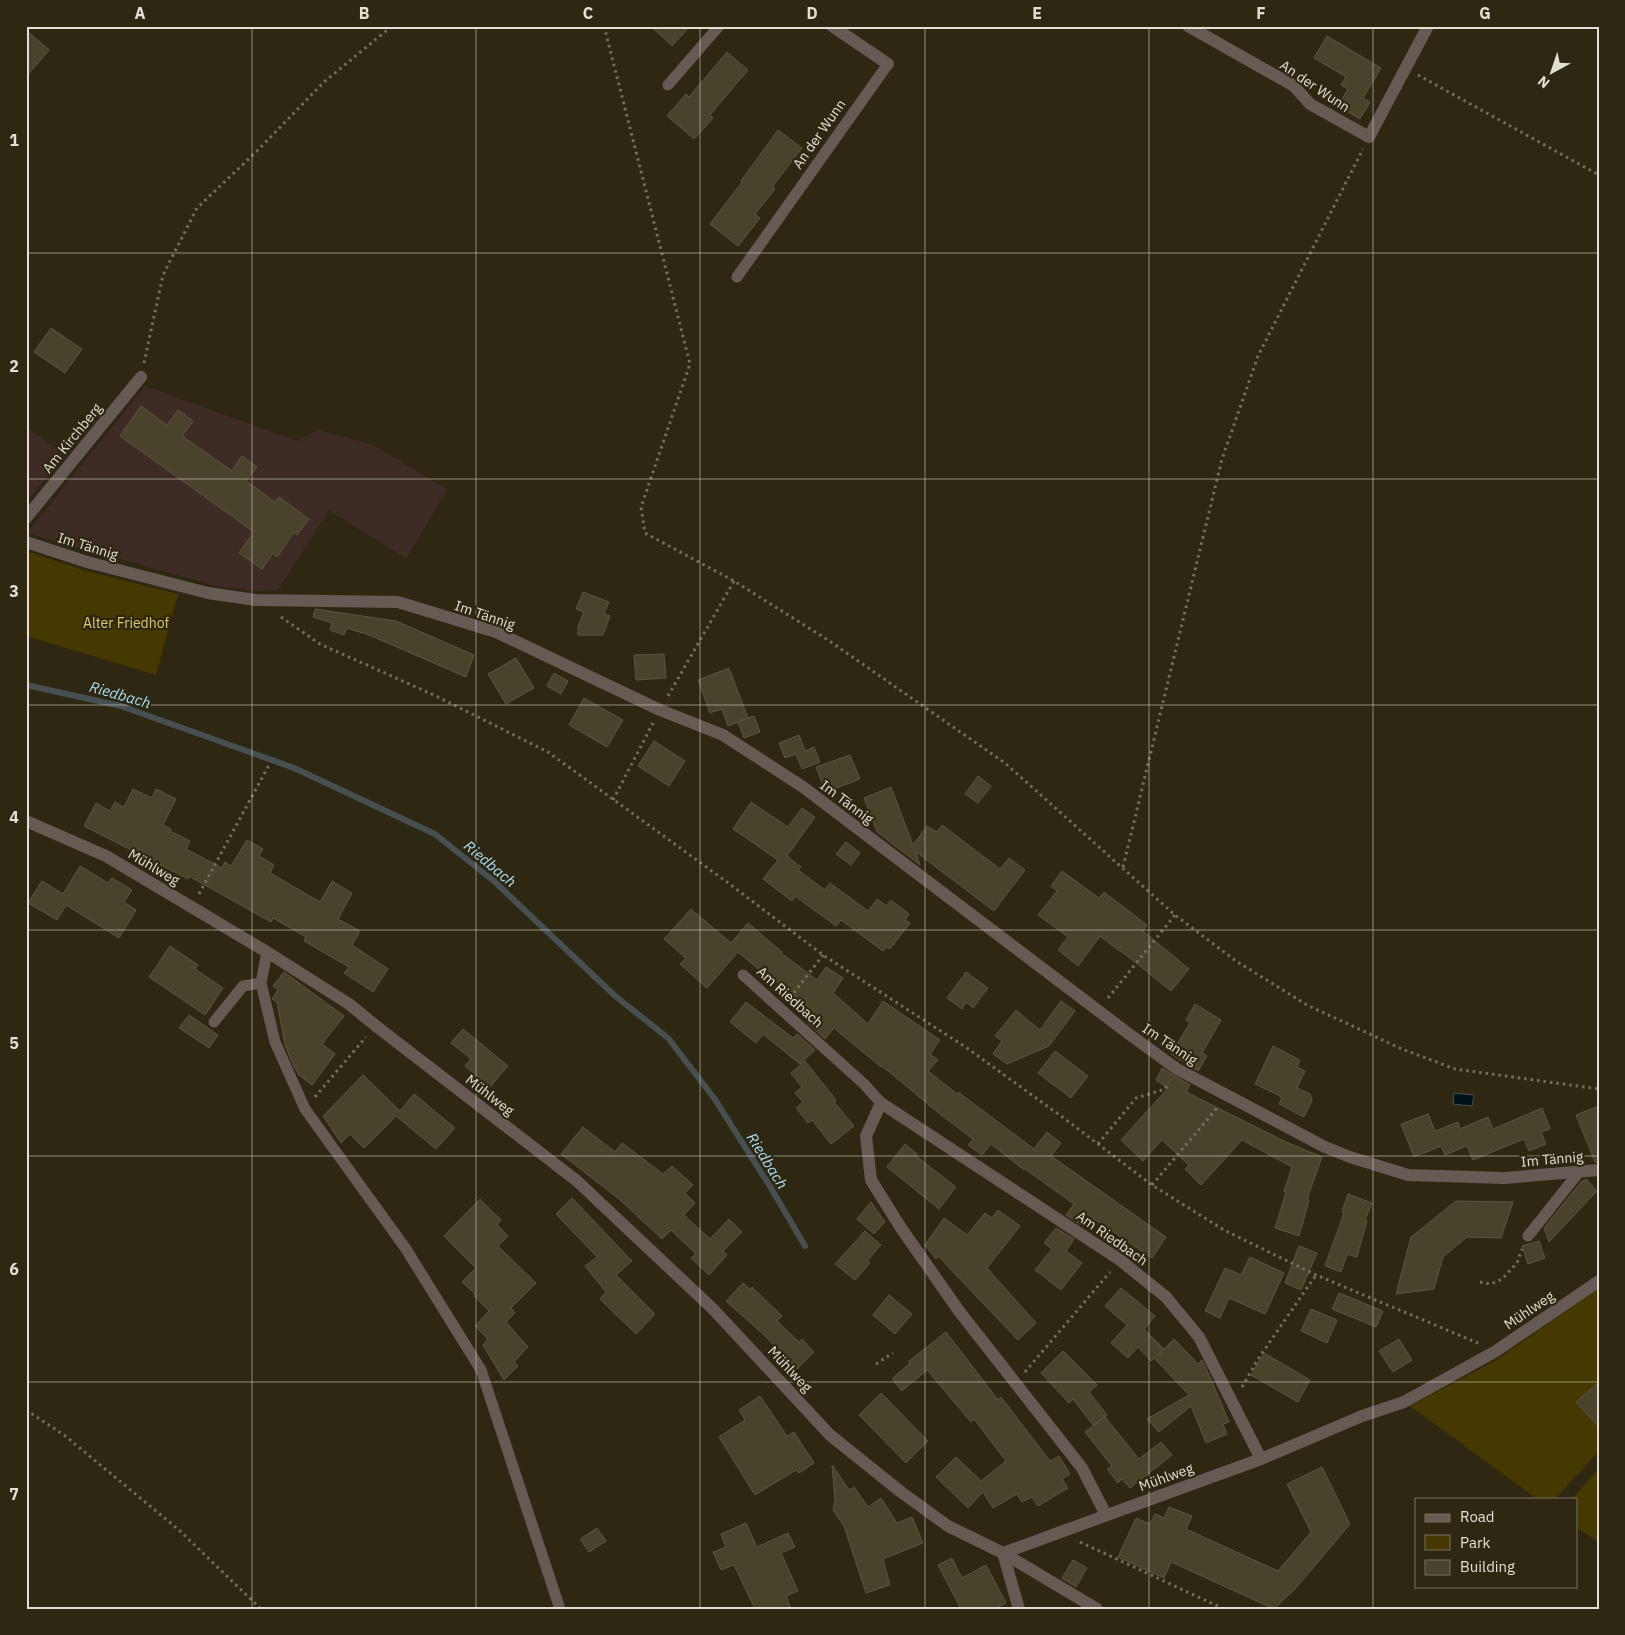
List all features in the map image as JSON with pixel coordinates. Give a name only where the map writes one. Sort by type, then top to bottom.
[{"type":"street","name":"An der Wunn","points":[[832,26],[888,64]]},
{"type":"street","name":"An der Wunn","points":[[1188,26],[1294,86],[1310,104],[1368,138]]},
{"type":"street","points":[[1368,138],[1428,26]]},
{"type":"street","name":"Am Kirchberg","points":[[26,518],[141,377]]},
{"type":"street","name":"Im Tännig","points":[[26,542],[87,562],[208,592],[256,600],[398,602],[496,632],[660,710],[724,736],[803,787],[1177,1069],[1325,1147],[1408,1175],[1504,1178],[1599,1170]]},
{"type":"street","name":"Mühlweg","points":[[26,821],[106,856],[267,952],[349,1004],[577,1181],[713,1309],[830,1435],[901,1492],[948,1526],[1003,1553],[1106,1514],[1262,1459],[1362,1416],[1404,1402],[1496,1351],[1599,1281]]},
{"type":"street","points":[[881,1103],[866,1136],[871,1180],[901,1228],[959,1311],[1082,1468],[1106,1514]]},
{"type":"street","name":"Am Riedbach","points":[[881,1103],[1120,1260],[1166,1297],[1199,1337],[1262,1459]]},
{"type":"street","points":[[1003,1553],[1019,1609]]},
{"type":"street","points":[[1003,1553],[1097,1609]]},
{"type":"lane","points":[[668,85],[719,26]]},
{"type":"lane","name":"An der Wunn","points":[[737,277],[888,64]]},
{"type":"lane","points":[[267,952],[261,983],[274,1042],[305,1109],[406,1249],[481,1370],[560,1609]]},
{"type":"lane","name":"Am Riedbach","points":[[743,975],[864,1084],[881,1103]]},
{"type":"lane","points":[[214,1022],[243,986],[261,983]]},
{"type":"lane","points":[[1528,1236],[1579,1172]]},
{"type":"path","points":[[141,377],[163,275],[198,208],[324,82],[392,26]]},
{"type":"path","points":[[604,26],[690,364],[640,507],[645,533],[734,582],[828,640],[1005,763],[1175,915],[1236,962],[1307,1005],[1402,1049],[1455,1069],[1599,1089]]},
{"type":"path","points":[[1406,68],[1599,175]]},
{"type":"path","points":[[1122,868],[1225,450],[1258,356],[1368,138]]},
{"type":"path","points":[[613,800],[660,710],[734,582]]},
{"type":"path","points":[[280,616],[320,644],[436,696],[548,752],[727,882],[823,955],[967,1048],[1152,1185],[1224,1230],[1316,1275],[1496,1351]]},
{"type":"path","points":[[191,907],[269,765]]},
{"type":"path","points":[[1098,1010],[1175,915]]},
{"type":"path","points":[[782,1010],[823,955]]},
{"type":"path","points":[[305,1109],[376,1026]]},
{"type":"path","points":[[1098,1144],[1136,1098],[1165,1089],[1177,1069]]},
{"type":"path","points":[[1152,1185],[1227,1096]]},
{"type":"path","points":[[1480,1282],[1491,1284],[1502,1279],[1517,1263],[1528,1236]]},
{"type":"path","points":[[1016,1384],[1120,1260]]},
{"type":"path","points":[[1233,1403],[1258,1359],[1316,1275]]},
{"type":"path","points":[[876,1364],[893,1353]]},
{"type":"path","points":[[26,1410],[64,1435],[179,1530],[261,1609]]},
{"type":"path","points":[[1058,1533],[1224,1609]]},
{"type":"shaded area","points":[[145,386],[297,441],[318,430],[371,444],[447,489],[406,559],[329,510],[278,590],[259,591],[216,586],[27,533]]},
{"type":"shaded area","points":[[26,427],[65,455],[26,502]]},
{"type":"shaded area","points":[[1454,1093],[1474,1095],[1472,1106],[1453,1104]]},
{"type":"green space","name":"Alter Friedhof","points":[[26,551],[83,570],[178,594],[156,675],[26,636]]},
{"type":"green space","points":[[1599,1288],[1599,1451],[1556,1498],[1536,1498],[1410,1406],[1498,1359]]},
{"type":"green space","points":[[1599,1468],[1599,1542],[1578,1528],[1578,1498],[1573,1498]]},
{"type":"building","points":[[651,26],[690,26],[672,46]]},
{"type":"building","points":[[26,30],[49,50],[26,77]]},
{"type":"building","points":[[1327,36],[1381,68],[1363,98],[1370,102],[1360,119],[1338,106],[1348,89],[1341,85],[1346,77],[1314,58]]},
{"type":"building","points":[[727,52],[748,70],[710,115],[713,118],[694,139],[667,116],[686,94],[689,97]]},
{"type":"building","points":[[778,130],[802,148],[772,187],[775,189],[755,214],[760,218],[738,246],[710,224]]},
{"type":"building","points":[[51,328],[82,349],[65,373],[34,352]]},
{"type":"building","points":[[141,406],[167,425],[178,410],[193,421],[182,436],[232,471],[242,456],[257,467],[246,481],[275,502],[279,497],[309,519],[297,535],[294,532],[277,557],[273,553],[262,569],[239,553],[254,532],[120,436]]},
{"type":"building","points":[[583,592],[609,602],[604,614],[610,616],[603,635],[578,635],[578,626],[584,612],[576,609]]},
{"type":"building","points":[[315,609],[396,621],[474,655],[466,677],[362,632],[347,628],[344,635],[330,630],[332,623],[313,617]]},
{"type":"building","points":[[664,654],[666,678],[636,680],[634,655]]},
{"type":"building","points":[[516,658],[534,688],[506,704],[488,674]]},
{"type":"building","points":[[729,668],[748,718],[728,726],[722,709],[710,713],[698,680]]},
{"type":"building","points":[[554,673],[568,681],[561,694],[547,686]]},
{"type":"building","points":[[584,698],[623,720],[607,747],[569,725]]},
{"type":"building","points":[[754,716],[760,732],[744,738],[738,722]]},
{"type":"building","points":[[799,735],[805,751],[814,747],[820,762],[802,769],[796,754],[785,758],[779,743]]},
{"type":"building","points":[[654,741],[685,761],[669,786],[638,766]]},
{"type":"building","points":[[850,755],[860,779],[826,792],[816,767]]},
{"type":"building","points":[[978,776],[991,786],[978,803],[965,794]]},
{"type":"building","points":[[891,787],[913,845],[927,826],[937,832],[942,825],[1000,869],[1009,858],[1025,870],[994,911],[916,852],[920,865],[877,832],[864,798]]},
{"type":"building","points":[[133,789],[152,798],[156,789],[176,799],[163,825],[171,829],[170,831],[190,841],[186,849],[222,868],[225,862],[231,866],[247,840],[263,849],[259,856],[274,865],[270,873],[320,902],[332,881],[352,893],[338,919],[360,931],[352,945],[388,969],[373,992],[344,973],[349,967],[304,941],[306,937],[273,918],[271,922],[189,876],[188,879],[84,826],[96,803],[110,811],[115,802],[124,807]]},
{"type":"building","points":[[751,802],[788,827],[802,808],[815,817],[787,856],[801,867],[798,870],[825,890],[830,883],[868,911],[877,899],[887,906],[891,900],[909,914],[905,920],[910,923],[890,949],[886,947],[883,951],[841,920],[836,926],[795,896],[792,901],[763,879],[778,860],[733,829]]},
{"type":"building","points":[[846,842],[860,853],[851,865],[836,854]]},
{"type":"building","points":[[80,866],[108,883],[112,878],[132,890],[124,902],[136,910],[119,938],[66,905],[57,920],[28,903],[42,881],[63,894]]},
{"type":"building","points":[[1062,871],[1099,898],[1104,892],[1147,925],[1143,931],[1189,969],[1171,991],[1100,936],[1078,966],[1058,950],[1068,937],[1038,915],[1057,891],[1051,886]]},
{"type":"building","points":[[691,909],[731,943],[748,923],[781,953],[817,980],[826,967],[843,978],[833,993],[868,1024],[883,1001],[940,1040],[930,1054],[938,1060],[928,1071],[1034,1149],[1047,1132],[1061,1143],[1051,1156],[1166,1237],[1152,1258],[1094,1219],[1089,1227],[1084,1224],[1083,1226],[1066,1215],[1074,1204],[1024,1170],[991,1144],[982,1155],[968,1145],[973,1139],[834,1028],[825,1039],[808,1023],[815,1016],[809,1010],[810,1008],[738,952],[707,988],[680,964],[686,958],[664,939]]},
{"type":"building","points":[[170,946],[198,965],[195,969],[223,988],[205,1015],[149,977]]},
{"type":"building","points":[[284,972],[344,1016],[322,1044],[335,1054],[312,1085],[299,1075],[294,1067],[285,1045],[277,1002],[272,999],[278,990],[273,986]]},
{"type":"building","points":[[966,972],[988,988],[973,1008],[966,1002],[962,1009],[947,998]]},
{"type":"building","points":[[1061,1001],[1075,1011],[1049,1046],[1007,1064],[993,1054],[1002,1041],[995,1036],[1016,1010],[1040,1030]]},
{"type":"building","points":[[746,1002],[793,1038],[797,1034],[815,1050],[800,1064],[763,1034],[756,1043],[730,1022]]},
{"type":"building","points":[[1195,1004],[1221,1020],[1202,1053],[1207,1056],[1198,1071],[1171,1054],[1190,1023],[1186,1020]]},
{"type":"building","points":[[189,1015],[218,1035],[209,1048],[179,1028]]},
{"type":"building","points":[[463,1029],[508,1066],[490,1087],[465,1066],[471,1059],[451,1043]]},
{"type":"building","points":[[1273,1046],[1300,1060],[1297,1067],[1305,1071],[1297,1088],[1310,1094],[1312,1100],[1304,1117],[1279,1104],[1282,1097],[1255,1084]]},
{"type":"building","points":[[1055,1051],[1088,1076],[1071,1098],[1038,1073]]},
{"type":"building","points":[[805,1061],[836,1100],[834,1102],[854,1126],[831,1144],[812,1120],[808,1123],[796,1108],[803,1102],[795,1093],[802,1087],[791,1073]]},
{"type":"building","points":[[1162,1068],[1190,1085],[1186,1092],[1286,1142],[1322,1157],[1307,1199],[1309,1200],[1299,1236],[1275,1228],[1292,1167],[1242,1140],[1201,1185],[1185,1169],[1189,1165],[1162,1140],[1143,1161],[1121,1140],[1168,1088],[1156,1080]]},
{"type":"building","points":[[363,1075],[400,1111],[414,1094],[455,1128],[436,1149],[396,1116],[364,1148],[350,1134],[341,1143],[323,1116]]},
{"type":"building","points":[[1599,1106],[1599,1162],[1595,1162],[1576,1115]]},
{"type":"building","points":[[1542,1108],[1550,1129],[1541,1132],[1546,1144],[1529,1151],[1524,1139],[1473,1160],[1467,1146],[1445,1155],[1441,1146],[1414,1157],[1401,1124],[1428,1114],[1435,1131],[1458,1122],[1460,1129],[1488,1117],[1493,1129]]},
{"type":"building","points":[[583,1127],[615,1152],[622,1143],[663,1174],[672,1166],[693,1185],[685,1193],[695,1203],[684,1215],[710,1239],[729,1219],[742,1232],[723,1251],[727,1255],[709,1275],[691,1258],[696,1254],[671,1230],[662,1239],[619,1199],[561,1154]]},
{"type":"building","points":[[905,1144],[917,1154],[916,1156],[956,1187],[939,1209],[887,1167]]},
{"type":"building","points":[[1586,1179],[1597,1191],[1549,1242],[1544,1228],[1581,1182]]},
{"type":"building","points":[[1348,1194],[1372,1203],[1365,1220],[1367,1221],[1357,1257],[1347,1254],[1341,1272],[1325,1266],[1344,1213],[1342,1212]]},
{"type":"building","points":[[572,1198],[632,1261],[616,1275],[655,1314],[636,1334],[600,1299],[606,1292],[585,1266],[597,1257],[556,1214]]},
{"type":"building","points":[[480,1199],[501,1220],[497,1225],[508,1236],[498,1246],[536,1283],[511,1308],[515,1313],[506,1322],[528,1347],[514,1362],[518,1366],[504,1380],[483,1345],[488,1339],[475,1326],[489,1311],[462,1282],[476,1268],[444,1236]]},
{"type":"building","points":[[1456,1201],[1513,1202],[1501,1238],[1467,1237],[1443,1257],[1434,1289],[1396,1294],[1411,1237]]},
{"type":"building","points":[[871,1202],[885,1222],[874,1234],[857,1219]]},
{"type":"building","points":[[998,1210],[1020,1226],[987,1268],[1036,1323],[1018,1340],[938,1256],[936,1259],[925,1245],[944,1218],[967,1235],[985,1213],[992,1218]]},
{"type":"building","points":[[1056,1228],[1074,1239],[1066,1251],[1082,1263],[1061,1290],[1035,1270],[1052,1249],[1044,1243]]},
{"type":"building","points":[[865,1231],[881,1245],[867,1261],[870,1263],[855,1280],[835,1264]]},
{"type":"building","points":[[1539,1241],[1545,1258],[1528,1264],[1522,1246]]},
{"type":"building","points":[[1299,1246],[1317,1253],[1301,1290],[1285,1283]]},
{"type":"building","points":[[1250,1257],[1284,1273],[1265,1314],[1229,1298],[1220,1318],[1205,1311],[1225,1268],[1241,1275]]},
{"type":"building","points":[[743,1283],[750,1289],[752,1287],[782,1316],[777,1321],[799,1342],[802,1339],[814,1352],[797,1369],[764,1335],[726,1301]]},
{"type":"building","points":[[1121,1288],[1155,1316],[1144,1329],[1164,1349],[1174,1339],[1198,1364],[1202,1360],[1229,1422],[1223,1424],[1227,1434],[1206,1443],[1191,1406],[1159,1432],[1147,1419],[1189,1395],[1154,1358],[1151,1361],[1138,1347],[1128,1358],[1111,1343],[1127,1325],[1105,1306]]},
{"type":"building","points":[[1339,1293],[1383,1311],[1376,1327],[1332,1309]]},
{"type":"building","points":[[889,1295],[912,1314],[895,1334],[873,1315]]},
{"type":"building","points":[[1311,1309],[1337,1320],[1327,1343],[1301,1331]]},
{"type":"building","points":[[946,1332],[998,1400],[1001,1397],[1050,1461],[1059,1456],[1070,1474],[1062,1479],[1068,1488],[1038,1506],[1032,1497],[1022,1502],[1017,1494],[993,1508],[983,1492],[968,1508],[936,1477],[956,1457],[981,1481],[1006,1461],[974,1419],[971,1422],[927,1370],[902,1391],[892,1379],[910,1363],[909,1361]]},
{"type":"building","points":[[1399,1339],[1412,1360],[1393,1372],[1379,1351]]},
{"type":"building","points":[[1063,1351],[1097,1385],[1089,1392],[1107,1415],[1093,1425],[1073,1399],[1069,1403],[1041,1373]]},
{"type":"building","points":[[1264,1353],[1310,1380],[1298,1402],[1251,1375]]},
{"type":"building","points":[[1599,1382],[1599,1427],[1576,1402]]},
{"type":"building","points":[[881,1393],[928,1441],[906,1463],[859,1415]]},
{"type":"building","points":[[760,1396],[787,1436],[794,1432],[814,1463],[799,1473],[796,1470],[755,1495],[719,1437],[745,1420],[739,1410]]},
{"type":"building","points":[[1105,1417],[1139,1459],[1161,1442],[1172,1455],[1130,1488],[1122,1479],[1118,1483],[1107,1469],[1112,1466],[1085,1432]]},
{"type":"building","points":[[832,1465],[849,1490],[854,1487],[868,1507],[881,1498],[897,1523],[912,1517],[923,1543],[883,1559],[890,1585],[866,1593],[844,1526],[833,1510],[835,1499]]},
{"type":"building","points":[[1322,1467],[1350,1524],[1296,1588],[1274,1609],[1171,1562],[1164,1578],[1118,1557],[1136,1518],[1150,1524],[1155,1514],[1164,1518],[1169,1507],[1192,1516],[1186,1529],[1278,1571],[1311,1532],[1287,1484]]},
{"type":"building","points":[[746,1523],[757,1547],[788,1533],[795,1547],[781,1553],[798,1591],[786,1596],[791,1609],[755,1609],[734,1565],[721,1570],[713,1552],[726,1547],[721,1534]]},
{"type":"building","points":[[597,1528],[606,1541],[589,1552],[580,1539]]},
{"type":"building","points":[[952,1558],[962,1578],[986,1565],[1006,1603],[995,1609],[961,1609],[938,1565]]},
{"type":"building","points":[[1073,1560],[1087,1568],[1076,1587],[1062,1578]]},
{"type":"waterway","name":"Riedbach","points":[[26,685],[121,706],[294,768],[435,834],[495,882],[614,995],[668,1038],[714,1098],[805,1246]]}]
